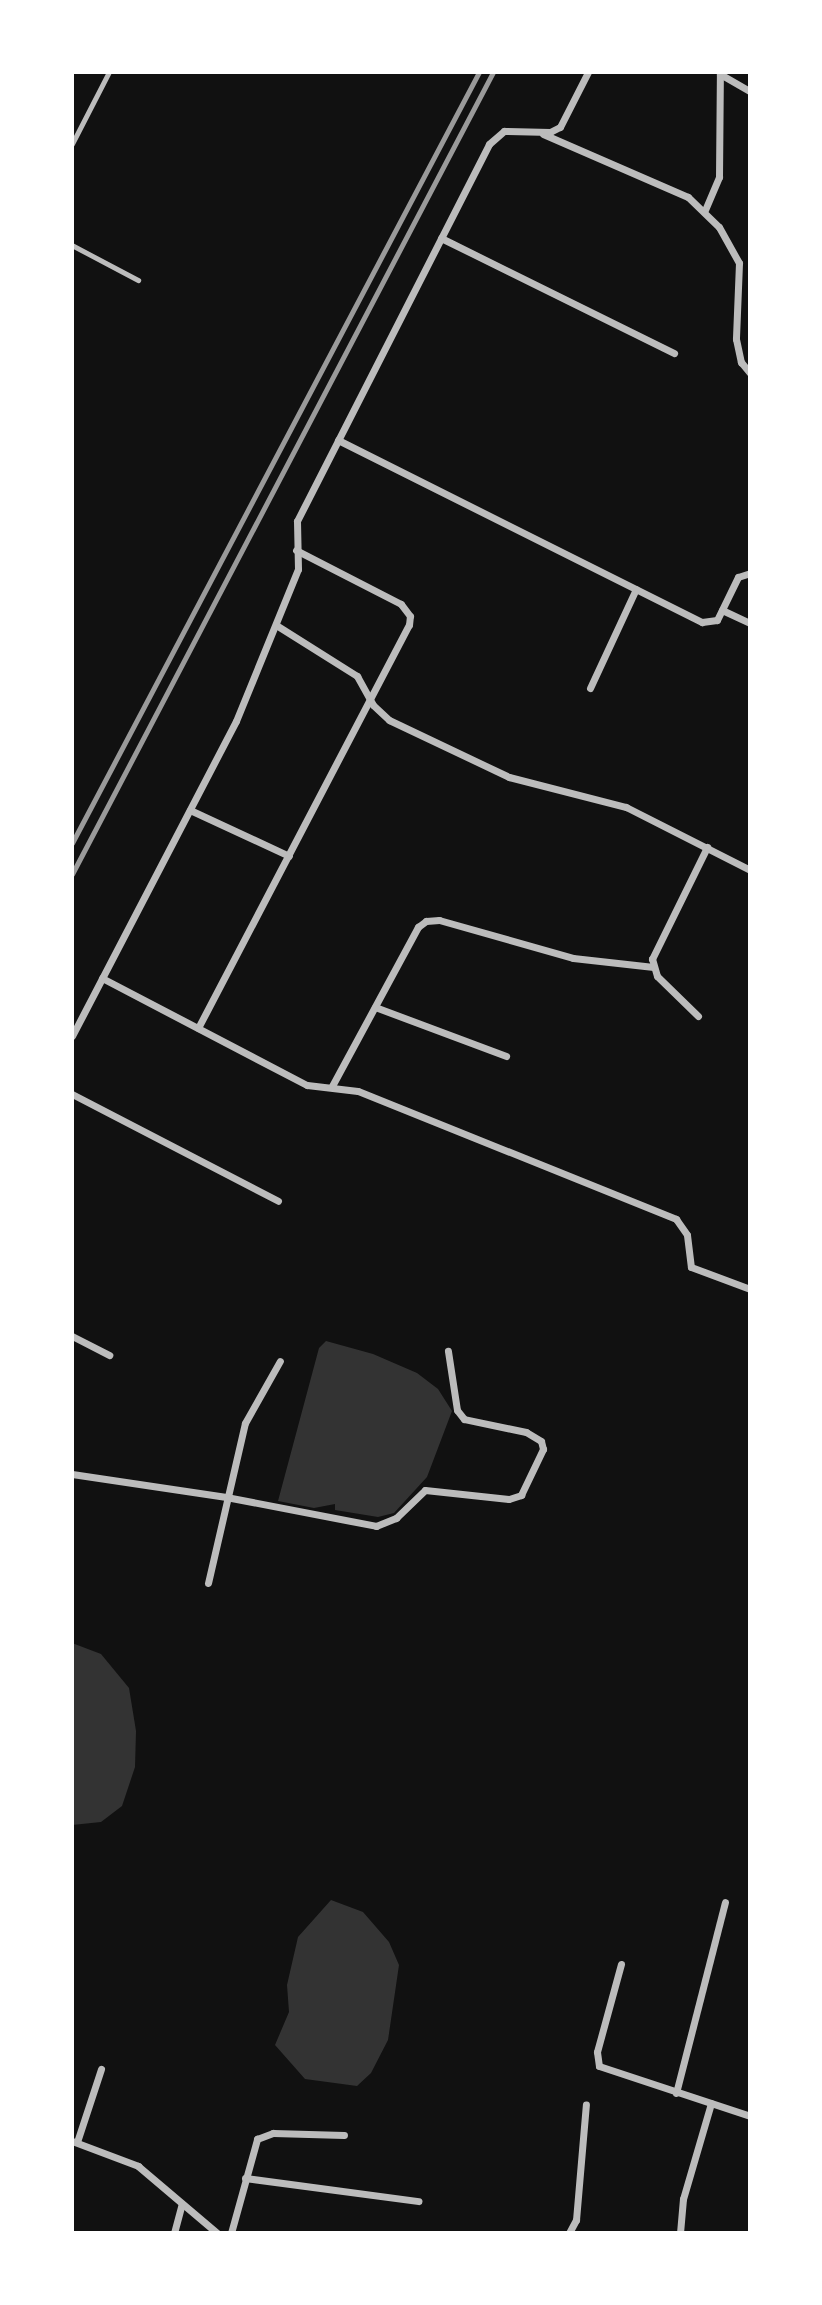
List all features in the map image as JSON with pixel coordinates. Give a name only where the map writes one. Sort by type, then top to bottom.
[{"type":"street","points":[[72,1036],[236,721],[298,569],[297,521],[494,135],[504,131],[539,132],[560,127],[588,72]]},
{"type":"street","points":[[705,211],[719,177],[720,73]]},
{"type":"street","points":[[720,73],[750,91]]},
{"type":"street","points":[[539,132],[688,197],[705,211],[734,248],[739,263],[736,339],[741,362],[750,373]]},
{"type":"street","points":[[441,238],[674,353]]},
{"type":"street","points":[[338,440],[702,622],[717,620],[738,578],[750,573]]},
{"type":"street","points":[[198,1028],[409,625],[407,610],[296,550]]},
{"type":"street","points":[[590,688],[636,589]]},
{"type":"street","points":[[722,610],[750,623]]},
{"type":"street","points":[[276,625],[356,676],[389,720],[509,777],[626,807],[750,870]]},
{"type":"street","points":[[190,810],[289,856]]},
{"type":"street","points":[[653,967],[654,950],[707,847]]},
{"type":"street","points":[[332,1086],[418,927],[426,921],[439,920],[586,961],[653,967],[698,1016]]},
{"type":"street","points":[[102,978],[307,1085],[332,1086],[371,1096],[676,1219],[687,1235],[691,1267],[750,1289]]},
{"type":"street","points":[[375,1007],[506,1056]]},
{"type":"street","points":[[72,1094],[278,1200]]},
{"type":"street","points":[[72,1336],[109,1355]]},
{"type":"street","points":[[72,1474],[226,1497],[376,1525],[396,1518],[425,1490],[509,1499],[522,1495],[543,1449],[541,1441],[526,1433],[464,1419],[457,1410],[448,1351]]},
{"type":"street","points":[[208,1583],[226,1497],[248,1415],[280,1361]]},
{"type":"street","points":[[676,2093],[724,1902]]},
{"type":"street","points":[[621,1964],[597,2052],[599,2066],[750,2116]]},
{"type":"street","points":[[101,2068],[74,2142],[138,2166],[217,2233]]},
{"type":"street","points":[[680,2233],[683,2199],[711,2103]]},
{"type":"street","points":[[569,2233],[576,2220],[586,2104]]},
{"type":"street","points":[[231,2233],[253,2146],[264,2134],[344,2136]]},
{"type":"street","points":[[245,2178],[418,2201]]},
{"type":"street","points":[[174,2233],[182,2204]]},
{"type":"lane","points":[[72,144],[109,72]]},
{"type":"lane","points":[[72,246],[138,280]]},
{"type":"shaded area","points":[[326,1341],[373,1354],[417,1373],[438,1389],[452,1411],[427,1477],[394,1513],[378,1517],[335,1510],[335,1504],[314,1508],[278,1501],[319,1348]]},
{"type":"shaded area","points":[[72,1643],[101,1654],[129,1688],[136,1731],[135,1767],[122,1806],[101,1822],[72,1825]]},
{"type":"shaded area","points":[[331,1900],[363,1912],[389,1942],[399,1965],[388,2040],[371,2073],[357,2086],[305,2079],[275,2045],[289,2012],[287,1985],[298,1937]]},
{"type":"railway","points":[[72,843],[479,72]]},
{"type":"railway","points":[[72,874],[493,72]]}]
